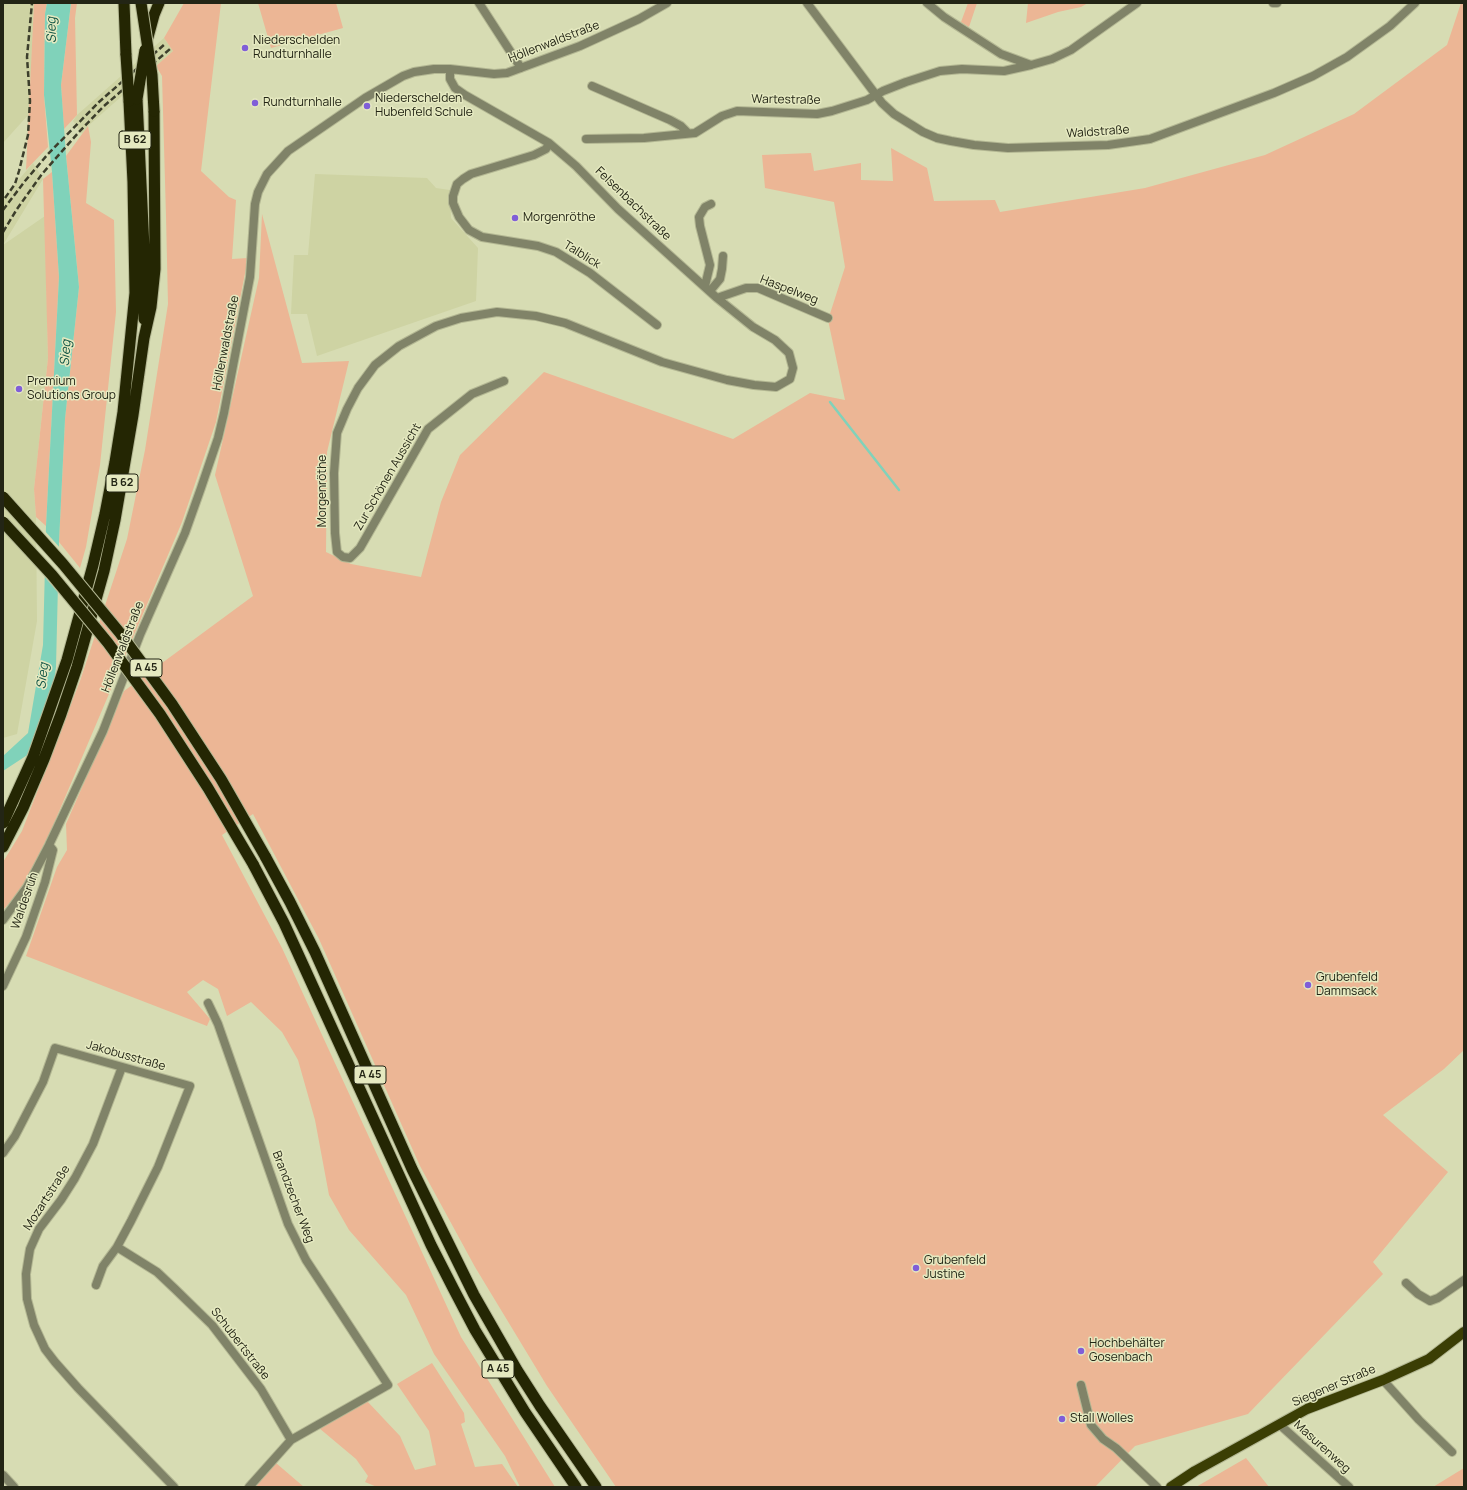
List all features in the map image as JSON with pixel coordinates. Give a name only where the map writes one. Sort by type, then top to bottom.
[{"type":"highway","points":[[124,3],[126,55],[134,100]]},
{"type":"highway","name":"B 62","points":[[3,824],[18,806],[44,759],[61,714],[104,571],[125,465],[144,338],[151,307],[155,269],[154,111],[152,75],[141,3]]},
{"type":"highway","name":"B 62","points":[[3,847],[67,660],[105,514],[122,412],[135,293],[133,182],[134,100],[148,37],[159,3]]},
{"type":"highway","name":"B 62","points":[[134,100],[144,248],[144,338]]},
{"type":"highway","name":"A 45","points":[[3,497],[63,564],[120,632],[172,704],[221,779],[290,902],[315,952],[412,1169],[474,1294],[517,1370],[596,1487]]},
{"type":"highway","name":"A 45","points":[[3,522],[52,575],[108,643],[156,708],[208,788],[253,864],[284,923],[431,1245],[453,1288],[504,1378],[533,1425],[576,1487]]},
{"type":"main road","name":"Siegener Straße","points":[[1171,1487],[1195,1471],[1307,1409],[1383,1380],[1429,1359],[1464,1332]]},
{"type":"street","points":[[480,3],[521,68]]},
{"type":"street","name":"Höllenwaldstraße","points":[[3,920],[27,887],[49,845],[103,731],[140,635],[185,533],[218,438],[250,276],[254,210],[258,192],[273,166],[288,151],[385,86],[414,72],[429,69],[450,69],[494,74],[507,73],[580,46],[615,31],[658,5],[668,3]]},
{"type":"street","name":"Waldstraße","points":[[807,3],[882,103],[894,114],[923,132],[951,142],[1008,148],[1130,143],[1150,139],[1274,93],[1313,76],[1347,57],[1390,26],[1415,3]]},
{"type":"street","points":[[927,3],[944,17],[1001,54],[1031,65]]},
{"type":"street","name":"Wartestraße","points":[[586,139],[644,138],[695,133],[722,116],[737,111],[817,114],[867,100],[906,82],[940,71],[962,69],[1004,71],[1031,65],[1052,59],[1071,50],[1137,3]]},
{"type":"street","name":"Felsenbachstraße","points":[[450,69],[450,79],[455,88],[549,143],[576,166],[618,208],[717,298],[753,327],[775,340],[789,353],[793,368]]},
{"type":"street","points":[[592,86],[670,120],[681,126],[688,133]]},
{"type":"street","name":"Talblick","points":[[549,143],[546,149],[534,155],[471,174],[463,178],[458,184],[454,196],[454,206],[459,218],[469,230],[482,237],[538,246],[556,252],[596,278],[657,325]]},
{"type":"street","points":[[707,289],[710,265],[699,217],[705,207],[711,204]]},
{"type":"street","points":[[707,289],[720,279],[722,256]]},
{"type":"street","name":"Haspelweg","points":[[717,298],[746,288],[758,288],[828,318]]},
{"type":"street","name":"Morgenröthe","points":[[337,552],[335,533],[334,455],[337,433],[347,409],[358,388],[375,366],[399,346],[436,326],[461,318],[497,312],[536,316],[565,323],[662,362],[727,380],[776,387],[790,379],[793,368]]},
{"type":"street","name":"Zur Schönen Aussicht","points":[[337,552],[343,557],[350,558],[360,548],[428,429],[472,394],[504,381]]},
{"type":"street","name":"Waldesruh","points":[[3,986],[26,937],[45,882],[53,850],[49,845]]},
{"type":"street","name":"Brandzecher Weg","points":[[208,1003],[218,1024],[288,1224],[306,1260],[388,1385],[291,1440]]},
{"type":"street","name":"Jakobusstraße","points":[[3,1153],[15,1136],[43,1082],[55,1048],[190,1086],[158,1167],[132,1221],[116,1246]]},
{"type":"street","name":"Mozartstraße","points":[[122,1067],[93,1144],[75,1178],[39,1230],[30,1249],[26,1274],[27,1299],[34,1325],[45,1349],[55,1362],[78,1388],[174,1487]]},
{"type":"street","points":[[96,1285],[103,1266],[116,1246]]},
{"type":"street","name":"Schubertstraße","points":[[116,1246],[157,1272],[212,1325],[261,1389],[291,1440]]},
{"type":"street","points":[[1406,1283],[1418,1294],[1430,1301],[1438,1298],[1464,1280]]},
{"type":"street","points":[[1383,1380],[1419,1420],[1452,1452]]},
{"type":"street","points":[[1081,1385],[1091,1425],[1103,1439],[1116,1448],[1157,1487]]},
{"type":"street","name":"Masurenweg","points":[[1280,1425],[1349,1487]]},
{"type":"street","points":[[249,1487],[291,1440]]},
{"type":"street","points":[[3,1475],[14,1487]]},
{"type":"shaded area","points":[[3,3],[34,3],[29,114],[3,143]]},
{"type":"shaded area","points":[[34,3],[47,3],[45,14],[44,95],[48,147],[26,170]]},
{"type":"shaded area","points":[[71,3],[77,3],[75,18],[77,115],[64,129],[61,85]]},
{"type":"shaded area","points":[[184,3],[221,3],[201,171],[229,197],[236,200],[232,259],[248,258],[216,422],[182,522],[52,828],[21,891],[3,910],[3,862],[22,831],[80,681],[127,539],[145,450],[168,304],[162,76],[156,66],[173,51],[164,38]]},
{"type":"shaded area","points":[[258,3],[336,3],[343,28],[271,48]]},
{"type":"shaded area","points":[[968,3],[977,3],[969,27],[961,22]]},
{"type":"shaded area","points":[[1028,3],[1088,3],[1081,7],[1058,12],[1026,23]]},
{"type":"shaded area","points":[[1461,3],[1464,3],[1464,1050],[1444,1069],[1383,1115],[1448,1172],[1373,1262],[1383,1274],[1248,1414],[1135,1446],[1095,1487],[616,1487],[547,1386],[475,1267],[420,1166],[319,939],[253,814],[222,835],[282,948],[461,1337],[555,1487],[520,1487],[505,1456],[434,1354],[406,1295],[349,1230],[329,1195],[315,1120],[298,1060],[282,1032],[251,1002],[227,1016],[218,989],[203,980],[187,992],[210,1019],[207,1026],[26,956],[57,867],[67,850],[66,824],[124,691],[253,596],[215,475],[259,278],[262,214],[302,363],[349,361],[327,452],[326,552],[351,564],[421,577],[441,502],[460,455],[544,372],[733,439],[810,393],[845,400],[828,320],[845,267],[834,202],[765,188],[762,155],[811,153],[814,171],[861,163],[861,180],[893,181],[891,148],[927,168],[934,201],[995,200],[1000,212],[1145,188],[1265,155],[1354,114],[1447,45]]},
{"type":"shaded area","points":[[164,38],[173,51],[88,126],[82,134],[73,121],[77,115]]},
{"type":"shaded area","points":[[88,126],[91,142],[86,203],[114,220],[116,312],[100,465],[86,547],[80,568],[59,542],[65,419],[79,287],[66,156]]},
{"type":"shaded area","points":[[33,163],[43,179],[3,245],[3,198]]},
{"type":"shaded area","points":[[52,172],[59,277],[46,526],[36,517],[34,489],[48,358],[43,179]]},
{"type":"shaded area","points":[[315,174],[427,178],[436,188],[450,190],[451,218],[478,248],[476,301],[317,356],[307,314],[291,314],[294,255],[308,255]]},
{"type":"shaded area","points":[[45,216],[48,358],[34,489],[36,517],[37,621],[17,734],[3,738],[3,245]]},
{"type":"shaded area","points":[[432,1363],[464,1413],[465,1422],[461,1424],[475,1467],[502,1464],[518,1487],[377,1487],[365,1482],[368,1476],[356,1459],[319,1428],[367,1401],[400,1436],[415,1470],[436,1465],[429,1431],[397,1384]]},
{"type":"shaded area","points":[[1246,1458],[1269,1487],[1196,1487]]},
{"type":"shaded area","points":[[276,1463],[304,1487],[255,1487]]},
{"type":"shaded area","points":[[1464,1468],[1464,1487],[1433,1487]]},
{"type":"water","name":"Sieg","points":[[47,3],[71,3],[61,85],[66,156],[79,287],[65,419],[59,542],[56,667],[50,710],[35,750],[3,771],[3,756],[28,733],[43,645],[46,526],[59,277],[52,172],[44,95],[45,14]]},
{"type":"pier","points":[[44,530],[61,549],[60,595],[43,575]]},
{"type":"waterway","points":[[830,402],[899,490]]},
{"type":"railway","points":[[5,198],[15,184],[28,135],[30,101],[27,57],[32,3]]},
{"type":"railway","points":[[3,210],[48,154],[99,102],[165,44]]},
{"type":"railway","points":[[3,232],[17,209],[42,174],[79,132],[104,106],[170,49]]},
{"type":"place","name":"Niederschelden Rundturnhalle","points":[[245,48]]},
{"type":"place","name":"Rundturnhalle","points":[[255,103]]},
{"type":"place","name":"Niederschelden Hubenfeld Schule","points":[[367,106]]},
{"type":"place","name":"Morgenröthe","points":[[515,218]]},
{"type":"place","name":"Premium Solutions Group","points":[[19,389]]},
{"type":"place","name":"Grubenfeld Dammsack","points":[[1308,985]]},
{"type":"place","name":"Grubenfeld Justine","points":[[916,1268]]},
{"type":"place","name":"Hochbehälter Gosenbach","points":[[1081,1351]]},
{"type":"place","name":"Stall Wolles","points":[[1062,1419]]}]
